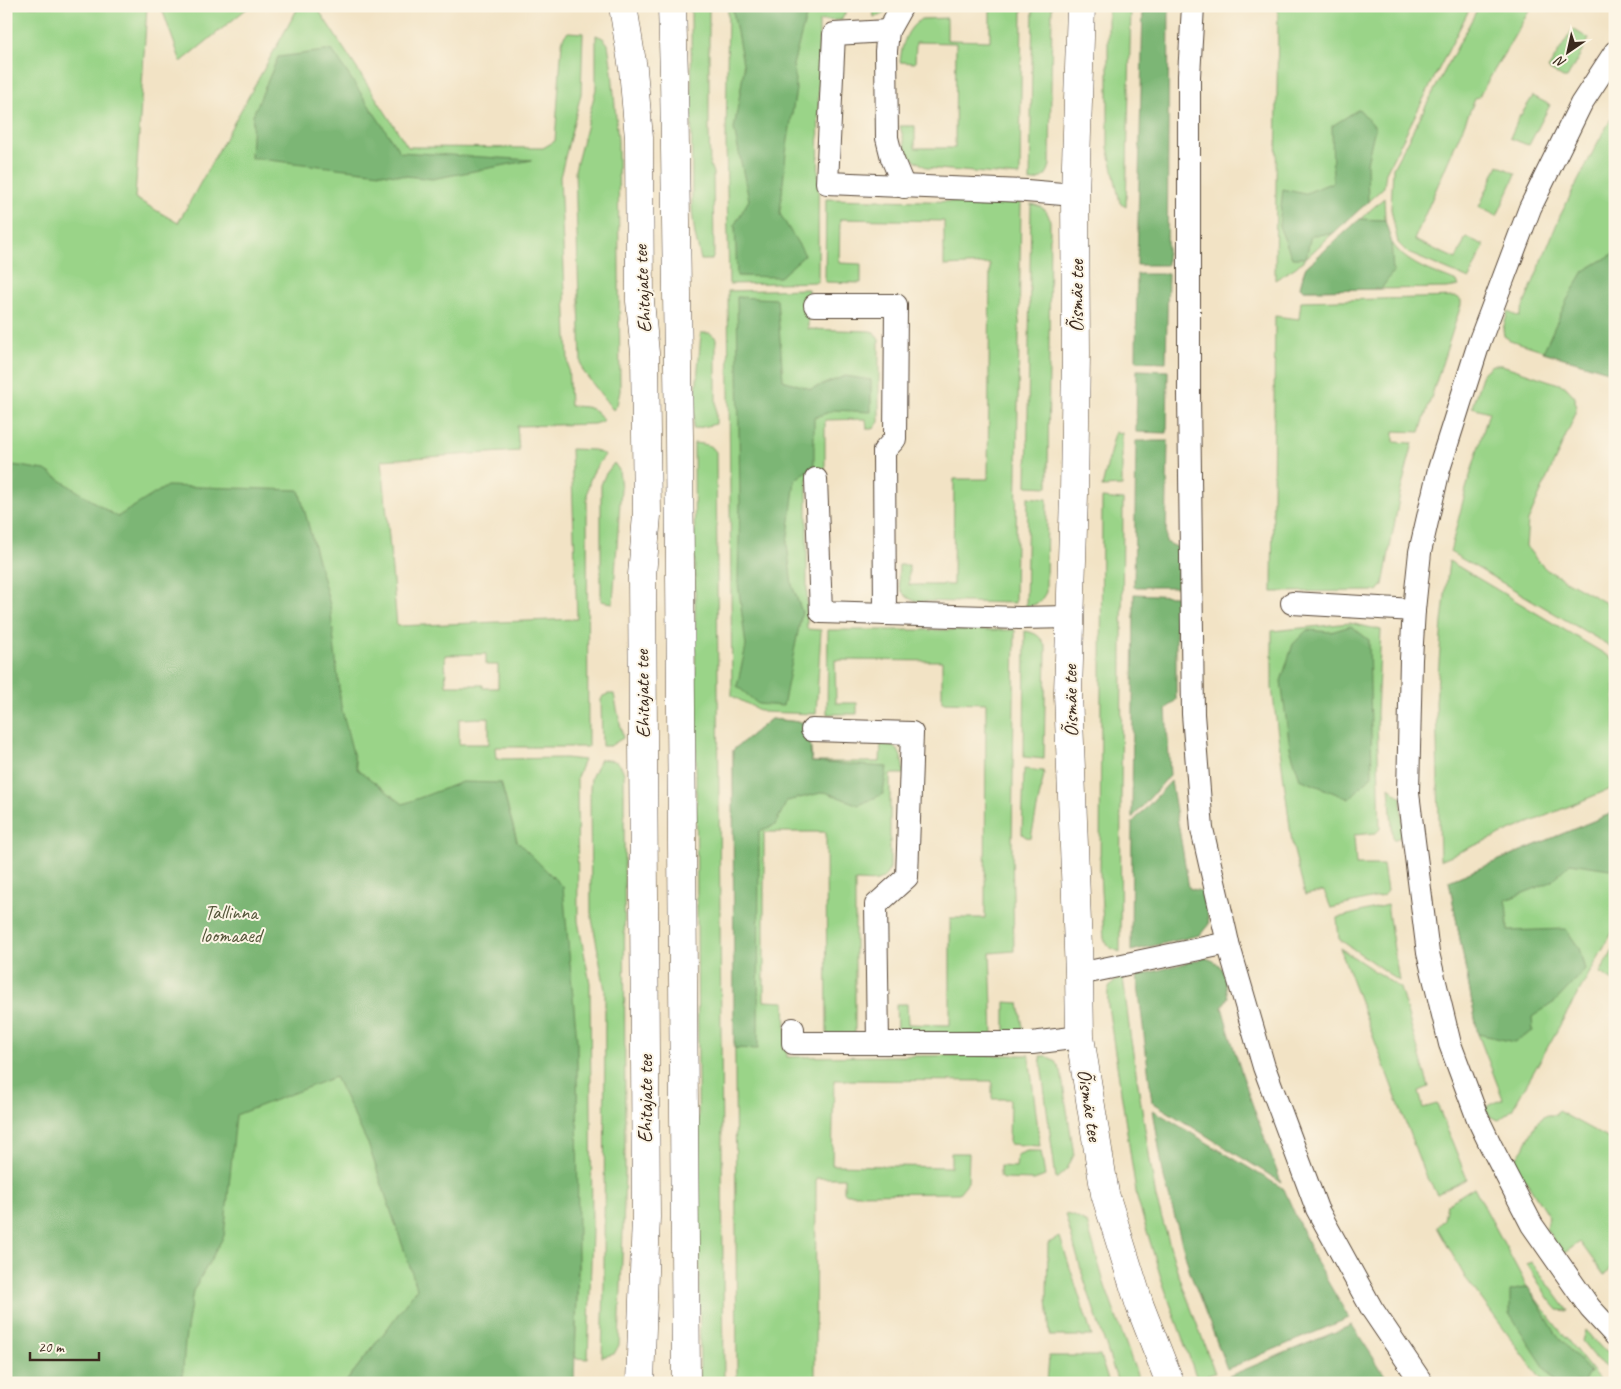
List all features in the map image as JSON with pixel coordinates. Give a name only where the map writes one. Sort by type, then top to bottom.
[{"type":"main road","name":"Ehitajate tee","points":[[623,6],[633,69],[639,138],[640,301],[645,353],[647,515],[642,575],[642,624],[646,1216],[640,1383]]},
{"type":"main road","name":"Ehitajate tee","points":[[672,6],[679,437],[686,1383]]},
{"type":"main road","name":"Õismäe tee","points":[[1081,6],[1075,195],[1076,353],[1068,692],[1080,1038],[1105,1194],[1140,1306],[1170,1383]]},
{"type":"street","points":[[902,6],[888,31],[886,50],[887,138],[892,158],[904,187]]},
{"type":"street","points":[[1193,6],[1189,76],[1193,714],[1202,829],[1228,943],[1264,1067],[1317,1209],[1372,1309],[1422,1383]]},
{"type":"street","points":[[888,31],[834,34],[827,183],[1026,191],[1075,195]]},
{"type":"street","points":[[1615,52],[1581,104],[1530,208],[1485,325],[1440,469],[1420,552],[1414,610],[1408,793],[1428,953],[1450,1044],[1482,1128],[1532,1225],[1590,1308],[1615,1335]]},
{"type":"street","points":[[815,305],[896,305],[895,439],[884,451],[884,614]]},
{"type":"street","points":[[816,479],[822,612],[1020,618],[1070,617]]},
{"type":"street","points":[[1292,603],[1414,610]]},
{"type":"street","points":[[812,730],[912,733],[907,877],[876,905],[878,1042]]},
{"type":"street","points":[[1079,974],[1228,943]]},
{"type":"street","points":[[793,1029],[793,1043],[1032,1043],[1080,1038]]},
{"type":"green space","name":"Tallinna loomaaed","points":[[6,6],[147,6],[135,198],[178,223],[299,6],[316,6],[408,147],[543,148],[555,141],[562,42],[568,32],[583,33],[581,94],[560,177],[570,406],[593,409],[603,421],[594,424],[517,426],[519,451],[382,460],[397,626],[577,619],[571,449],[594,450],[605,455],[592,475],[587,498],[588,747],[495,747],[496,759],[565,758],[584,760],[577,777],[578,921],[590,983],[592,1230],[588,1359],[575,1358],[578,1266],[563,887],[517,841],[501,783],[443,1323],[387,1329],[345,1383],[6,1383]],"holes":[[[486,654],[486,665],[498,665],[498,688],[483,688],[483,685],[446,685],[445,655]],[[489,718],[489,744],[459,744],[459,719]]]},
{"type":"green space","points":[[182,6],[250,6],[181,62],[162,9]]},
{"type":"green space","points":[[691,6],[709,6],[709,132],[710,165],[713,173],[714,253],[712,260],[701,260],[692,210]]},
{"type":"green space","points":[[728,6],[890,6],[882,15],[874,17],[873,8],[848,9],[841,20],[819,21],[818,282],[729,284],[726,142]]},
{"type":"green space","points":[[732,6],[842,6],[807,13],[793,65],[796,89],[786,153],[780,214],[805,255],[780,277],[737,276],[735,224],[749,200],[734,129],[744,69]]},
{"type":"green space","points":[[990,6],[1022,6],[1020,176],[927,168],[912,158],[906,149],[900,126],[915,126],[915,148],[955,148],[956,43],[916,42],[915,63],[900,62],[906,38],[908,33],[921,19],[947,18],[947,40],[990,41]]},
{"type":"green space","points":[[1033,6],[1052,6],[1050,165],[1043,177],[1030,182]]},
{"type":"green space","points":[[1108,6],[1131,6],[1126,207],[1120,203],[1108,147]]},
{"type":"green space","points":[[1143,6],[1169,6],[1167,265],[1137,265]]},
{"type":"green space","points":[[1278,6],[1471,6],[1386,172],[1384,187],[1296,267],[1275,280]]},
{"type":"green space","points":[[1479,6],[1532,6],[1478,98],[1476,97],[1414,240],[1456,259],[1466,237],[1484,245],[1469,279],[1408,253],[1398,243],[1391,209],[1393,168]]},
{"type":"green space","points":[[1573,29],[1589,39],[1567,78],[1563,78],[1548,69]]},
{"type":"green space","points":[[596,35],[603,38],[608,44],[618,141],[620,391],[617,405],[613,410],[583,371],[581,364],[575,170],[596,89]]},
{"type":"green space","points":[[332,50],[400,152],[532,160],[432,179],[251,158],[253,115],[278,57]]},
{"type":"green space","points":[[1533,96],[1550,105],[1529,145],[1510,138],[1520,115]]},
{"type":"green space","points":[[1359,109],[1375,127],[1367,163],[1368,202],[1332,234],[1311,235],[1306,258],[1292,258],[1279,226],[1283,189],[1304,194],[1333,182],[1332,126]]},
{"type":"green space","points":[[1615,112],[1615,251],[1613,254],[1615,255],[1615,373],[1510,340],[1504,336],[1503,329],[1508,312],[1519,317],[1560,216]]},
{"type":"green space","points":[[1498,165],[1516,174],[1497,216],[1479,207]]},
{"type":"green space","points":[[1384,198],[1387,231],[1397,249],[1411,261],[1429,271],[1457,282],[1459,286],[1447,288],[1304,290],[1300,287],[1305,268]]},
{"type":"green space","points":[[826,199],[1021,203],[1015,603],[915,601],[905,595],[899,582],[899,565],[909,565],[909,585],[953,585],[954,479],[988,479],[990,264],[944,266],[944,221],[840,219],[839,263],[861,264],[861,283],[825,282]]},
{"type":"green space","points":[[1031,204],[1044,209],[1050,221],[1048,487],[1027,486]]},
{"type":"green space","points":[[1360,219],[1385,220],[1391,240],[1393,272],[1381,289],[1304,290],[1300,287],[1305,268]]},
{"type":"green space","points":[[1613,254],[1615,255],[1615,373],[1543,352],[1567,300],[1584,271]]},
{"type":"green space","points":[[1137,274],[1168,274],[1166,362],[1136,361]]},
{"type":"green space","points":[[808,289],[808,329],[870,331],[874,332],[879,340],[879,422],[873,429],[867,429],[866,419],[825,420],[825,477],[807,478],[807,629],[821,630],[816,714],[763,712],[732,696],[728,291]]},
{"type":"green space","points":[[737,297],[777,299],[783,380],[811,389],[845,376],[871,380],[871,412],[834,410],[814,418],[814,465],[795,480],[787,544],[792,585],[802,612],[783,706],[758,704],[737,686],[746,646],[738,583],[740,502]]},
{"type":"green space","points":[[1457,297],[1461,300],[1461,305],[1420,432],[1394,431],[1394,442],[1413,443],[1400,494],[1383,585],[1378,591],[1272,592],[1275,316],[1299,319],[1301,301]]},
{"type":"green space","points":[[701,333],[710,333],[716,338],[716,424],[693,429]]},
{"type":"green space","points":[[1492,365],[1502,365],[1565,386],[1575,397],[1576,413],[1528,521],[1526,546],[1547,570],[1615,608],[1615,649],[1450,552],[1489,412],[1472,407],[1483,373]]},
{"type":"green space","points":[[1137,370],[1168,371],[1167,433],[1136,432]]},
{"type":"green space","points":[[1115,432],[1122,433],[1122,486],[1102,487]]},
{"type":"green space","points":[[1136,441],[1168,441],[1166,542],[1179,548],[1177,587],[1134,587]]},
{"type":"green space","points":[[694,443],[709,446],[716,452],[724,1383],[700,1383]]},
{"type":"green space","points":[[614,463],[619,470],[621,488],[613,603],[601,601],[601,485],[605,475]]},
{"type":"green space","name":"Tallinna loomaaed","points":[[6,464],[45,470],[117,517],[167,486],[299,490],[330,605],[341,706],[357,769],[403,804],[462,782],[501,783],[517,841],[563,887],[577,1041],[578,1266],[574,1383],[345,1383],[417,1288],[368,1144],[335,1077],[236,1115],[224,1236],[193,1291],[185,1341],[182,1383],[6,1383]]},
{"type":"green space","points":[[1028,497],[1047,499],[1046,592],[1038,602],[1026,607]]},
{"type":"green space","points":[[1102,498],[1123,500],[1120,952],[1109,947],[1104,939],[1100,874]]},
{"type":"green space","points":[[1449,561],[1615,660],[1615,787],[1440,860],[1436,703]]},
{"type":"green space","points":[[1134,594],[1176,596],[1176,700],[1166,709],[1170,775],[1132,818]]},
{"type":"green space","points":[[1350,623],[1381,630],[1377,713],[1380,829],[1376,833],[1354,835],[1356,865],[1383,865],[1387,891],[1383,896],[1331,908],[1324,891],[1305,895],[1292,843],[1272,688],[1272,631]]},
{"type":"green space","points":[[1351,626],[1369,640],[1372,776],[1349,799],[1300,779],[1290,748],[1281,681],[1293,644],[1307,630],[1331,632]]},
{"type":"green space","points":[[828,630],[1015,630],[1012,846],[1014,951],[990,953],[993,1036],[897,1033],[896,1004],[907,1004],[908,1024],[950,1025],[950,918],[985,918],[986,703],[942,702],[942,661],[835,660],[836,703],[857,703],[857,714],[827,714]]},
{"type":"green space","points":[[1025,631],[1038,636],[1046,647],[1044,759],[1024,757]]},
{"type":"green space","points":[[614,694],[623,738],[610,746],[602,746],[601,700],[603,696]]},
{"type":"green space","points":[[771,719],[809,723],[812,762],[880,762],[881,742],[897,749],[901,757],[904,774],[890,774],[890,868],[887,874],[880,880],[871,882],[855,881],[855,1034],[827,1035],[826,832],[764,832],[764,1001],[785,1002],[787,1057],[1029,1055],[1040,1146],[1009,1144],[1010,1099],[992,1099],[992,1081],[834,1080],[832,1165],[951,1167],[951,1153],[969,1153],[968,1182],[959,1193],[846,1194],[844,1191],[844,1178],[816,1178],[815,1383],[737,1383],[733,750]]},
{"type":"green space","points":[[771,719],[809,723],[811,762],[887,767],[883,794],[859,805],[825,792],[787,801],[775,825],[759,831],[758,1049],[734,1048],[733,750]]},
{"type":"green space","points":[[600,759],[618,763],[624,774],[625,1171],[619,1345],[614,1354],[602,1357],[605,990],[591,913],[590,789],[591,778]]},
{"type":"green space","points":[[1024,769],[1043,771],[1044,774],[1031,838],[1022,834]]},
{"type":"green space","points":[[1171,781],[1189,888],[1204,892],[1209,924],[1200,935],[1131,951],[1132,823]]},
{"type":"green space","points":[[1389,787],[1401,797],[1403,836],[1393,840]]},
{"type":"green space","points":[[1615,812],[1615,928],[1512,1110],[1499,1120],[1496,1119],[1490,1116],[1484,1108],[1503,1099],[1478,1034],[1449,881]]},
{"type":"green space","points":[[1615,812],[1615,868],[1610,869],[1570,863],[1551,882],[1506,900],[1508,931],[1566,929],[1579,948],[1585,970],[1556,1001],[1532,1017],[1533,1031],[1514,1042],[1478,1034],[1449,881]]},
{"type":"green space","points":[[1387,905],[1399,981],[1339,939],[1337,918]]},
{"type":"green space","points":[[1615,947],[1615,982],[1600,973]]},
{"type":"green space","points":[[1340,948],[1400,988],[1429,1087],[1419,1091],[1423,1108],[1437,1104],[1467,1179],[1437,1194],[1425,1175]]},
{"type":"green space","points":[[1205,958],[1212,960],[1223,972],[1228,997],[1222,1007],[1228,1029],[1281,1182],[1152,1102],[1137,976]]},
{"type":"green space","points":[[1123,977],[1156,1198],[1178,1273],[1215,1373],[1197,1379],[1161,1278],[1137,1198],[1108,1006],[1109,988]]},
{"type":"green space","points":[[1005,1002],[1019,1003],[1024,1034],[1005,1035]]},
{"type":"green space","points":[[1040,1056],[1046,1056],[1054,1060],[1061,1071],[1074,1155],[1067,1169],[1056,1179]]},
{"type":"green space","points":[[1153,1110],[1284,1189],[1314,1258],[1349,1318],[1227,1369],[1190,1272],[1164,1178]]},
{"type":"green space","points":[[1558,1111],[1615,1142],[1615,1262],[1607,1274],[1604,1275],[1580,1242],[1563,1254],[1546,1229],[1549,1217],[1525,1179],[1517,1182],[1510,1167],[1526,1144],[1537,1122],[1547,1115],[1556,1115]]},
{"type":"green space","points":[[1027,1151],[1041,1151],[1045,1176],[1034,1180],[1003,1179],[1000,1177],[1000,1166],[1016,1167],[1017,1155]]},
{"type":"green space","points":[[1474,1187],[1526,1285],[1600,1383],[1544,1383],[1465,1277],[1437,1227],[1444,1219],[1447,1204]]},
{"type":"green space","points":[[1065,1214],[1074,1216],[1087,1223],[1105,1286],[1140,1383],[1118,1383]]},
{"type":"green space","points":[[1060,1237],[1092,1336],[1050,1336],[1047,1299],[1048,1243]]},
{"type":"green space","points":[[1532,1262],[1568,1311],[1558,1310],[1548,1298],[1527,1264]]},
{"type":"green space","points":[[1528,1287],[1558,1337],[1590,1372],[1583,1383],[1555,1383],[1510,1315],[1510,1291]]},
{"type":"green space","points":[[1352,1325],[1390,1383],[1232,1383],[1229,1376]]},
{"type":"green space","points":[[1585,1330],[1605,1352],[1615,1351],[1615,1373],[1598,1361],[1582,1341]]},
{"type":"green space","points":[[1049,1356],[1100,1356],[1109,1383],[1047,1383]]}]
